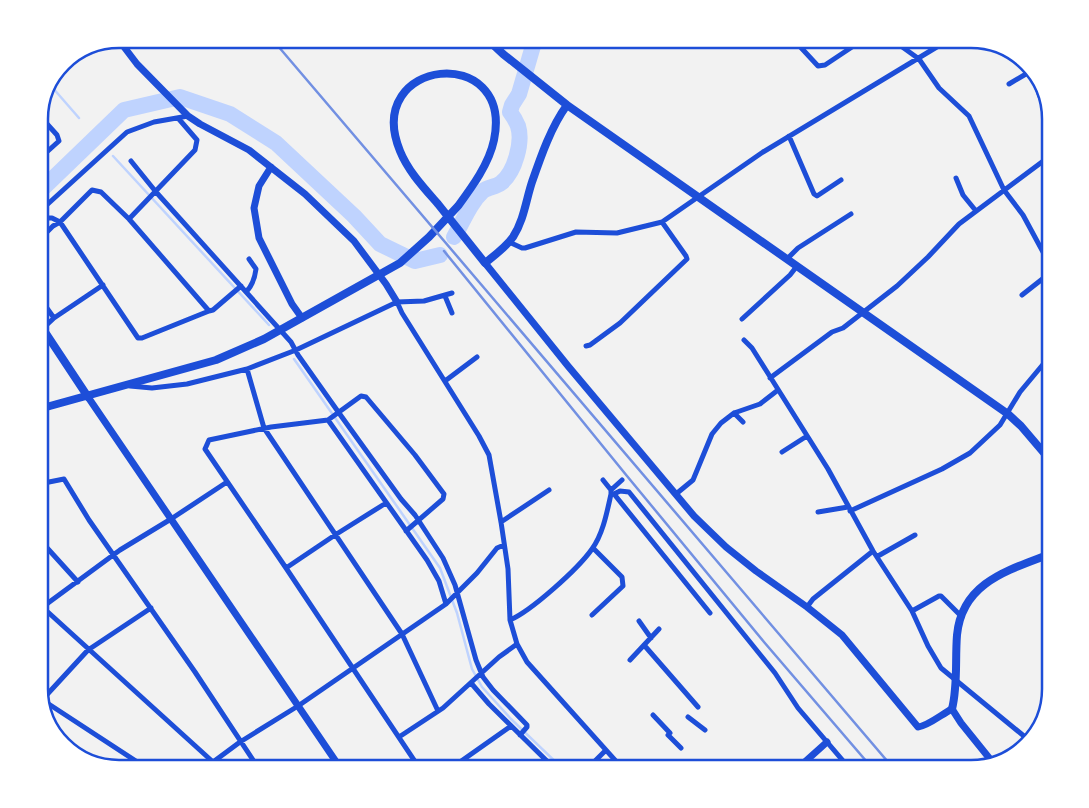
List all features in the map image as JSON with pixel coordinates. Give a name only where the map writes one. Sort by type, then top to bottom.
[{"type":"main road","points":[[496,47],[567,105],[1008,414],[1042,451]]},
{"type":"main road","points":[[48,407],[216,360],[282,330],[369,282],[400,262],[422,243],[445,220],[470,190],[478,178],[494,140],[495,106],[487,93],[476,82],[451,72],[424,77],[416,81],[401,96],[395,114],[395,131],[400,150],[423,186],[456,226],[466,238],[485,264],[509,242],[523,217],[532,183],[557,119],[567,105]]},
{"type":"main road","points":[[48,339],[88,396]]},
{"type":"main road","points":[[952,709],[958,633],[962,617],[971,598],[998,574],[1042,557]]},
{"type":"street","points":[[124,47],[183,115],[197,140],[194,150],[155,194],[129,219]]},
{"type":"street","points":[[800,47],[818,66],[825,65],[852,47]]},
{"type":"street","points":[[902,47],[919,59],[939,88],[969,116],[1004,190],[1023,215],[1042,250]]},
{"type":"street","points":[[509,242],[525,248],[576,232],[617,233],[662,222],[763,152],[938,47]]},
{"type":"street","points":[[1009,84],[1025,74]]},
{"type":"street","points":[[48,204],[127,132],[154,122],[183,115],[249,150],[305,194],[354,241],[386,284],[489,455],[508,569],[510,620],[517,644],[527,662],[615,760]]},
{"type":"street","points":[[48,125],[57,135],[59,141],[48,151]]},
{"type":"street","points":[[789,136],[814,194],[817,196],[821,194],[841,180]]},
{"type":"street","points":[[131,161],[155,194],[238,289],[246,292],[291,342],[386,503],[412,526],[442,558],[455,585],[452,599]]},
{"type":"street","points":[[770,378],[832,332],[843,328],[897,286],[959,224],[1042,162]]},
{"type":"street","points":[[271,167],[259,186],[254,208],[259,238],[292,304],[302,318]]},
{"type":"street","points":[[956,178],[963,195],[976,211]]},
{"type":"street","points":[[48,231],[60,222],[92,190],[101,192],[129,219],[210,311]]},
{"type":"street","points":[[787,260],[798,248],[851,214]]},
{"type":"street","points":[[48,218],[60,222],[138,338],[213,310],[238,289]]},
{"type":"street","points":[[586,346],[620,323],[687,259],[662,222]]},
{"type":"street","points":[[246,292],[256,272],[249,259]]},
{"type":"street","points":[[485,264],[694,516],[726,548],[807,606],[842,635],[918,726],[924,726],[939,715],[952,709],[989,758]]},
{"type":"street","points":[[742,319],[790,275],[797,266]]},
{"type":"street","points":[[1022,295],[1042,279]]},
{"type":"street","points":[[48,322],[103,285]]},
{"type":"street","points":[[125,385],[152,388],[187,384],[247,369],[296,350],[397,302],[424,301],[452,293]]},
{"type":"street","points":[[445,296],[452,313]]},
{"type":"street","points":[[48,310],[54,318]]},
{"type":"street","points":[[744,340],[752,348],[807,436],[873,551],[912,611],[928,646],[941,668],[1024,736]]},
{"type":"street","points":[[446,381],[477,357]]},
{"type":"street","points":[[818,512],[849,509],[942,469],[970,453],[1000,425],[1020,392],[1042,366]]},
{"type":"street","points":[[247,369],[264,428],[402,634],[438,711]]},
{"type":"street","points":[[676,494],[693,480],[712,434],[721,423],[734,413],[760,404],[778,390]]},
{"type":"street","points":[[88,396],[335,760]]},
{"type":"street","points":[[412,526],[443,499],[444,494],[415,455],[366,397],[361,396],[334,416],[209,440],[204,449],[414,760]]},
{"type":"street","points":[[734,413],[743,422]]},
{"type":"street","points":[[334,416],[412,526],[427,560],[452,599],[476,660],[476,678],[511,726],[523,732],[547,760]]},
{"type":"street","points":[[782,452],[807,436]]},
{"type":"street","points":[[48,482],[64,479],[89,520],[195,672],[253,760]]},
{"type":"street","points":[[603,480],[710,613]]},
{"type":"street","points":[[510,620],[524,613],[560,583],[593,548],[602,529],[612,493],[622,480]]},
{"type":"street","points":[[48,603],[114,554],[171,520],[227,482]]},
{"type":"street","points":[[501,522],[550,490]]},
{"type":"street","points":[[612,493],[620,490],[629,492],[775,673],[798,708],[842,760]]},
{"type":"street","points":[[286,568],[335,534],[386,503]]},
{"type":"street","points":[[878,556],[915,535]]},
{"type":"street","points":[[216,760],[240,742],[298,706],[452,599],[477,573],[497,548],[504,545]]},
{"type":"street","points":[[592,615],[623,586],[622,577],[593,548]]},
{"type":"street","points":[[48,549],[78,582]]},
{"type":"street","points":[[807,606],[813,599],[873,551]]},
{"type":"street","points":[[912,611],[941,596],[962,617]]},
{"type":"street","points":[[48,693],[88,650],[151,608]]},
{"type":"street","points":[[48,613],[211,760]]},
{"type":"street","points":[[639,620],[651,638]]},
{"type":"street","points":[[630,660],[659,629]]},
{"type":"street","points":[[399,737],[438,711],[517,644]]},
{"type":"street","points":[[644,645],[698,707]]},
{"type":"street","points":[[476,678],[493,690],[527,725],[523,732]]},
{"type":"street","points":[[50,706],[134,760]]},
{"type":"street","points":[[652,715],[681,748]]},
{"type":"street","points":[[688,717],[705,730]]},
{"type":"street","points":[[463,760],[511,726]]},
{"type":"street","points":[[807,760],[827,742]]},
{"type":"street","points":[[596,760],[606,750]]},
{"type":"waterway","points":[[454,237],[478,196],[483,191],[501,183],[514,164],[519,148],[519,133],[517,124],[510,112],[519,94],[533,47]]},
{"type":"waterway","points":[[54,89],[79,118]]},
{"type":"waterway","points":[[48,183],[124,110],[180,97],[230,114],[276,143],[354,216],[380,244],[415,261],[440,255]]},
{"type":"waterway","points":[[113,156],[269,325]]},
{"type":"waterway","points":[[294,359],[440,568],[457,613],[472,669],[482,687],[511,719],[554,760]]},
{"type":"railway","points":[[279,47],[886,760]]},
{"type":"railway","points":[[444,251],[764,642],[865,760]]}]
